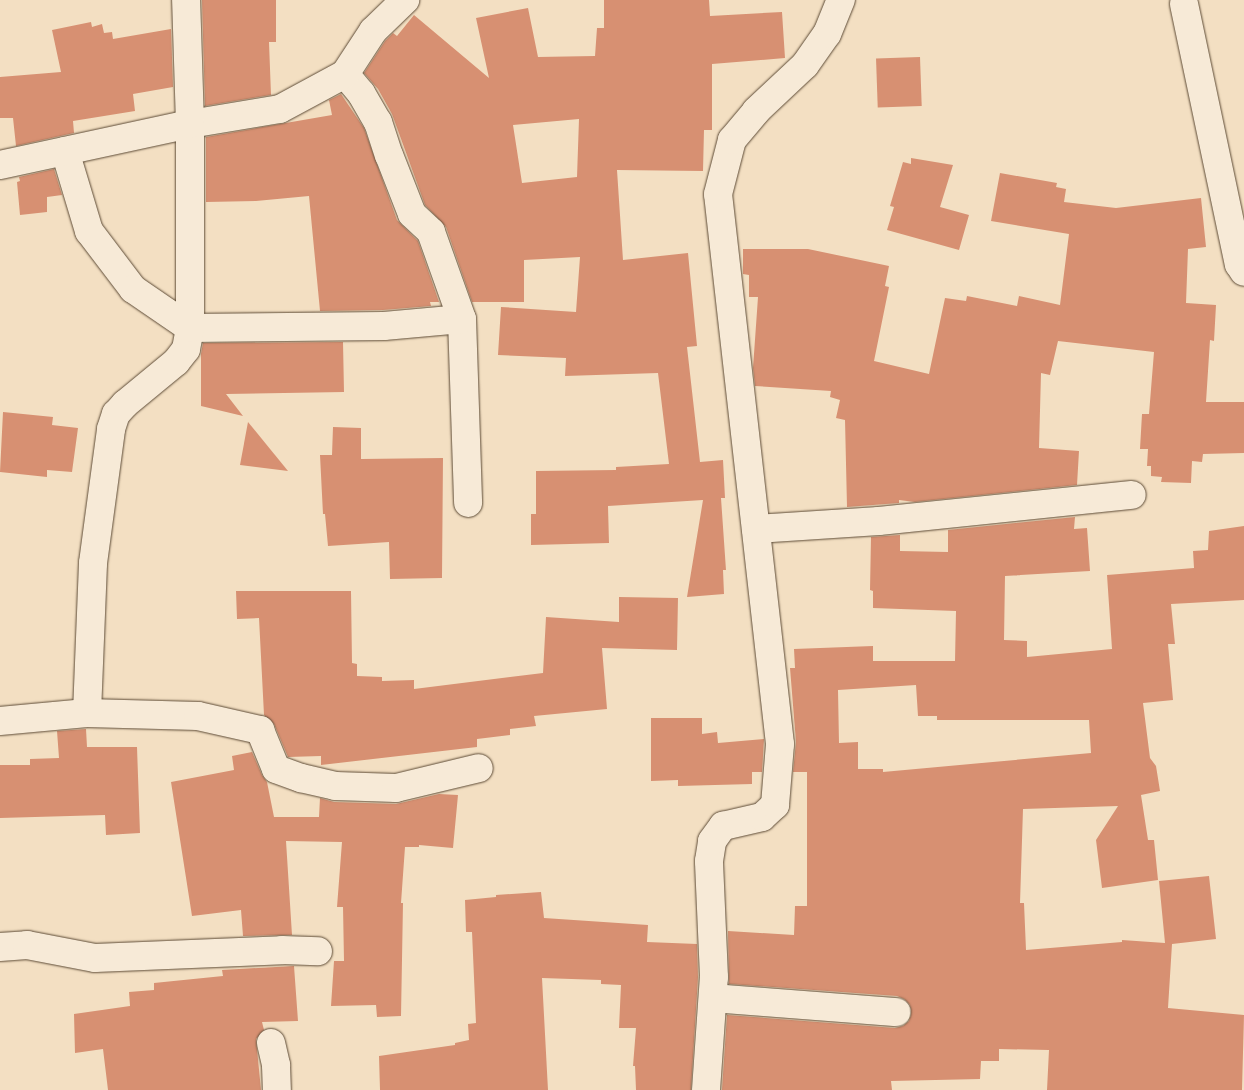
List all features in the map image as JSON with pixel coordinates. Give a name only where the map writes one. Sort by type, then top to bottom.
[{"type":"street","points":[[86,713],[93,563],[111,430],[116,414],[125,404],[176,362],[186,349],[190,328],[190,124],[186,0]]},
{"type":"street","points":[[0,165],[190,124],[280,109],[345,74],[373,31],[405,0]]},
{"type":"street","points":[[706,1090],[714,977],[709,861],[712,841],[723,826],[731,822],[762,817],[775,805],[780,744],[718,194],[732,140],[756,111],[805,65],[827,34],[841,0]]},
{"type":"street","points":[[1188,1],[1239,264],[1244,272]]},
{"type":"street","points":[[345,74],[361,93],[378,122],[412,214],[431,232],[462,319],[468,503]]},
{"type":"street","points":[[64,151],[89,231],[133,289],[190,328],[384,326],[462,319]]},
{"type":"street","points":[[756,528],[888,520],[1132,496]]},
{"type":"street","points":[[0,721],[86,713],[198,716],[260,730],[276,769],[300,778],[335,786],[396,788],[479,768]]},
{"type":"street","points":[[0,947],[27,945],[95,958],[282,950],[318,952]]},
{"type":"street","points":[[713,998],[896,1012]]},
{"type":"street","points":[[271,1043],[276,1065],[277,1090]]},
{"type":"building","points":[[202,0],[276,0],[276,42],[269,42],[271,95],[205,106]]},
{"type":"building","points":[[604,0],[709,0],[710,16],[782,12],[785,58],[712,64],[712,130],[704,130],[703,171],[617,170],[623,260],[688,253],[697,346],[687,347],[700,462],[723,460],[725,498],[721,498],[726,570],[723,570],[724,594],[687,597],[703,500],[608,506],[609,543],[531,545],[531,514],[536,514],[536,471],[616,470],[616,467],[669,464],[658,373],[565,376],[566,358],[498,355],[501,307],[576,312],[580,257],[524,260],[524,302],[472,302],[446,227],[425,205],[392,114],[378,89],[364,73],[385,41],[393,33],[397,36],[414,15],[489,78],[476,18],[528,8],[538,57],[595,56],[597,28],[604,28]],"holes":[[[579,119],[577,177],[522,183],[513,125]]]},
{"type":"building","points":[[91,22],[92,27],[102,24],[104,33],[112,32],[113,39],[171,29],[173,87],[133,94],[135,111],[73,121],[74,133],[16,146],[13,118],[0,118],[0,77],[61,72],[52,30]]},
{"type":"building","points":[[920,57],[922,106],[878,108],[876,59]]},
{"type":"building","points":[[341,94],[364,128],[397,220],[418,241],[439,302],[430,302],[431,306],[383,310],[320,311],[309,196],[256,201],[206,202],[206,137],[332,115],[329,100]]},
{"type":"building","points":[[911,158],[953,165],[940,207],[969,215],[959,250],[887,230],[894,207],[890,206],[903,162],[911,164]]},
{"type":"building","points":[[54,169],[62,195],[47,197],[47,212],[20,215],[17,182],[20,181],[19,177]]},
{"type":"building","points":[[1000,173],[1057,183],[1056,187],[1066,189],[1064,202],[1116,208],[1201,198],[1206,247],[1188,249],[1186,303],[1216,305],[1214,341],[1210,340],[1206,402],[1244,402],[1244,453],[1203,454],[1202,462],[1192,461],[1191,483],[1161,482],[1162,477],[1151,476],[1151,466],[1147,466],[1148,449],[1140,449],[1142,414],[1149,414],[1154,352],[1058,341],[1050,375],[1041,373],[1039,448],[1079,451],[1077,485],[915,502],[899,500],[899,503],[847,507],[845,420],[836,418],[840,400],[830,397],[831,391],[755,386],[753,368],[758,297],[749,297],[749,275],[743,274],[743,249],[808,249],[889,266],[885,286],[889,287],[874,361],[929,374],[945,298],[966,301],[967,296],[1017,306],[1019,296],[1060,305],[1069,234],[991,221]]},
{"type":"building","points":[[343,342],[344,392],[226,394],[243,416],[201,406],[201,354],[203,343]]},
{"type":"building","points":[[3,412],[53,417],[52,425],[78,428],[72,472],[47,470],[47,477],[0,472]]},
{"type":"building","points":[[248,422],[288,471],[240,465]]},
{"type":"building","points":[[333,427],[361,428],[361,459],[443,458],[442,578],[390,579],[389,542],[328,546],[325,514],[323,514],[320,455],[332,455]]},
{"type":"building","points":[[1075,517],[1074,529],[1087,528],[1090,571],[1005,576],[1004,640],[1027,641],[1027,657],[1112,649],[1107,575],[1194,568],[1193,551],[1208,550],[1209,531],[1244,526],[1244,600],[1171,604],[1175,644],[1168,644],[1173,700],[1143,703],[1150,758],[1156,766],[1160,791],[1141,795],[1148,840],[1154,840],[1158,880],[1102,888],[1096,840],[1118,806],[1023,809],[1020,903],[1024,903],[1026,950],[1122,942],[1122,940],[1165,943],[1159,881],[1209,876],[1216,939],[1172,944],[1168,1008],[1244,1015],[1242,1090],[1047,1090],[1049,1050],[999,1049],[999,1061],[981,1061],[980,1079],[891,1081],[892,1090],[722,1090],[727,1015],[895,1028],[903,1026],[909,1021],[911,1014],[910,1005],[904,999],[897,996],[729,984],[728,931],[794,935],[795,906],[807,906],[807,772],[793,772],[796,742],[790,668],[795,668],[794,649],[873,646],[873,661],[955,661],[956,611],[873,608],[873,591],[870,590],[871,537],[900,535],[900,551],[948,552],[948,530]],"holes":[[[916,685],[918,716],[937,716],[937,720],[1089,720],[1091,753],[883,772],[883,769],[858,769],[858,742],[839,743],[838,690]]]},
{"type":"building","points":[[236,591],[351,591],[352,663],[357,664],[357,676],[382,677],[382,681],[414,680],[414,689],[543,673],[546,617],[619,622],[619,597],[678,598],[677,650],[602,648],[607,709],[534,716],[536,726],[510,729],[510,735],[477,739],[477,747],[321,765],[321,756],[288,757],[274,724],[264,715],[259,618],[237,619]]},
{"type":"building","points":[[651,718],[702,718],[702,734],[717,732],[718,743],[764,739],[762,772],[752,772],[752,784],[678,786],[678,780],[651,781]]},
{"type":"building","points":[[86,729],[87,747],[137,747],[140,833],[106,835],[105,815],[0,818],[0,765],[30,765],[30,759],[59,758],[57,731]]},
{"type":"building","points":[[252,752],[267,782],[274,817],[319,817],[320,798],[334,802],[396,804],[439,794],[458,795],[453,848],[419,845],[419,847],[405,847],[401,903],[403,903],[401,1016],[377,1017],[376,1005],[331,1006],[334,961],[344,961],[343,907],[337,907],[342,842],[286,841],[292,935],[243,936],[241,910],[192,916],[171,782],[234,770],[232,756]]},
{"type":"building","points":[[541,892],[544,918],[648,925],[647,942],[697,944],[698,977],[691,1090],[636,1090],[635,1066],[633,1066],[636,1028],[619,1028],[621,985],[601,984],[601,980],[542,978],[548,1090],[380,1090],[379,1056],[455,1045],[455,1043],[469,1040],[468,1024],[476,1023],[472,932],[466,932],[465,900],[496,897],[496,895]]},
{"type":"building","points":[[294,966],[298,1021],[262,1022],[264,1030],[256,1039],[261,1090],[108,1090],[103,1049],[75,1053],[74,1014],[130,1006],[129,992],[154,990],[154,983],[223,976],[222,970]]}]
